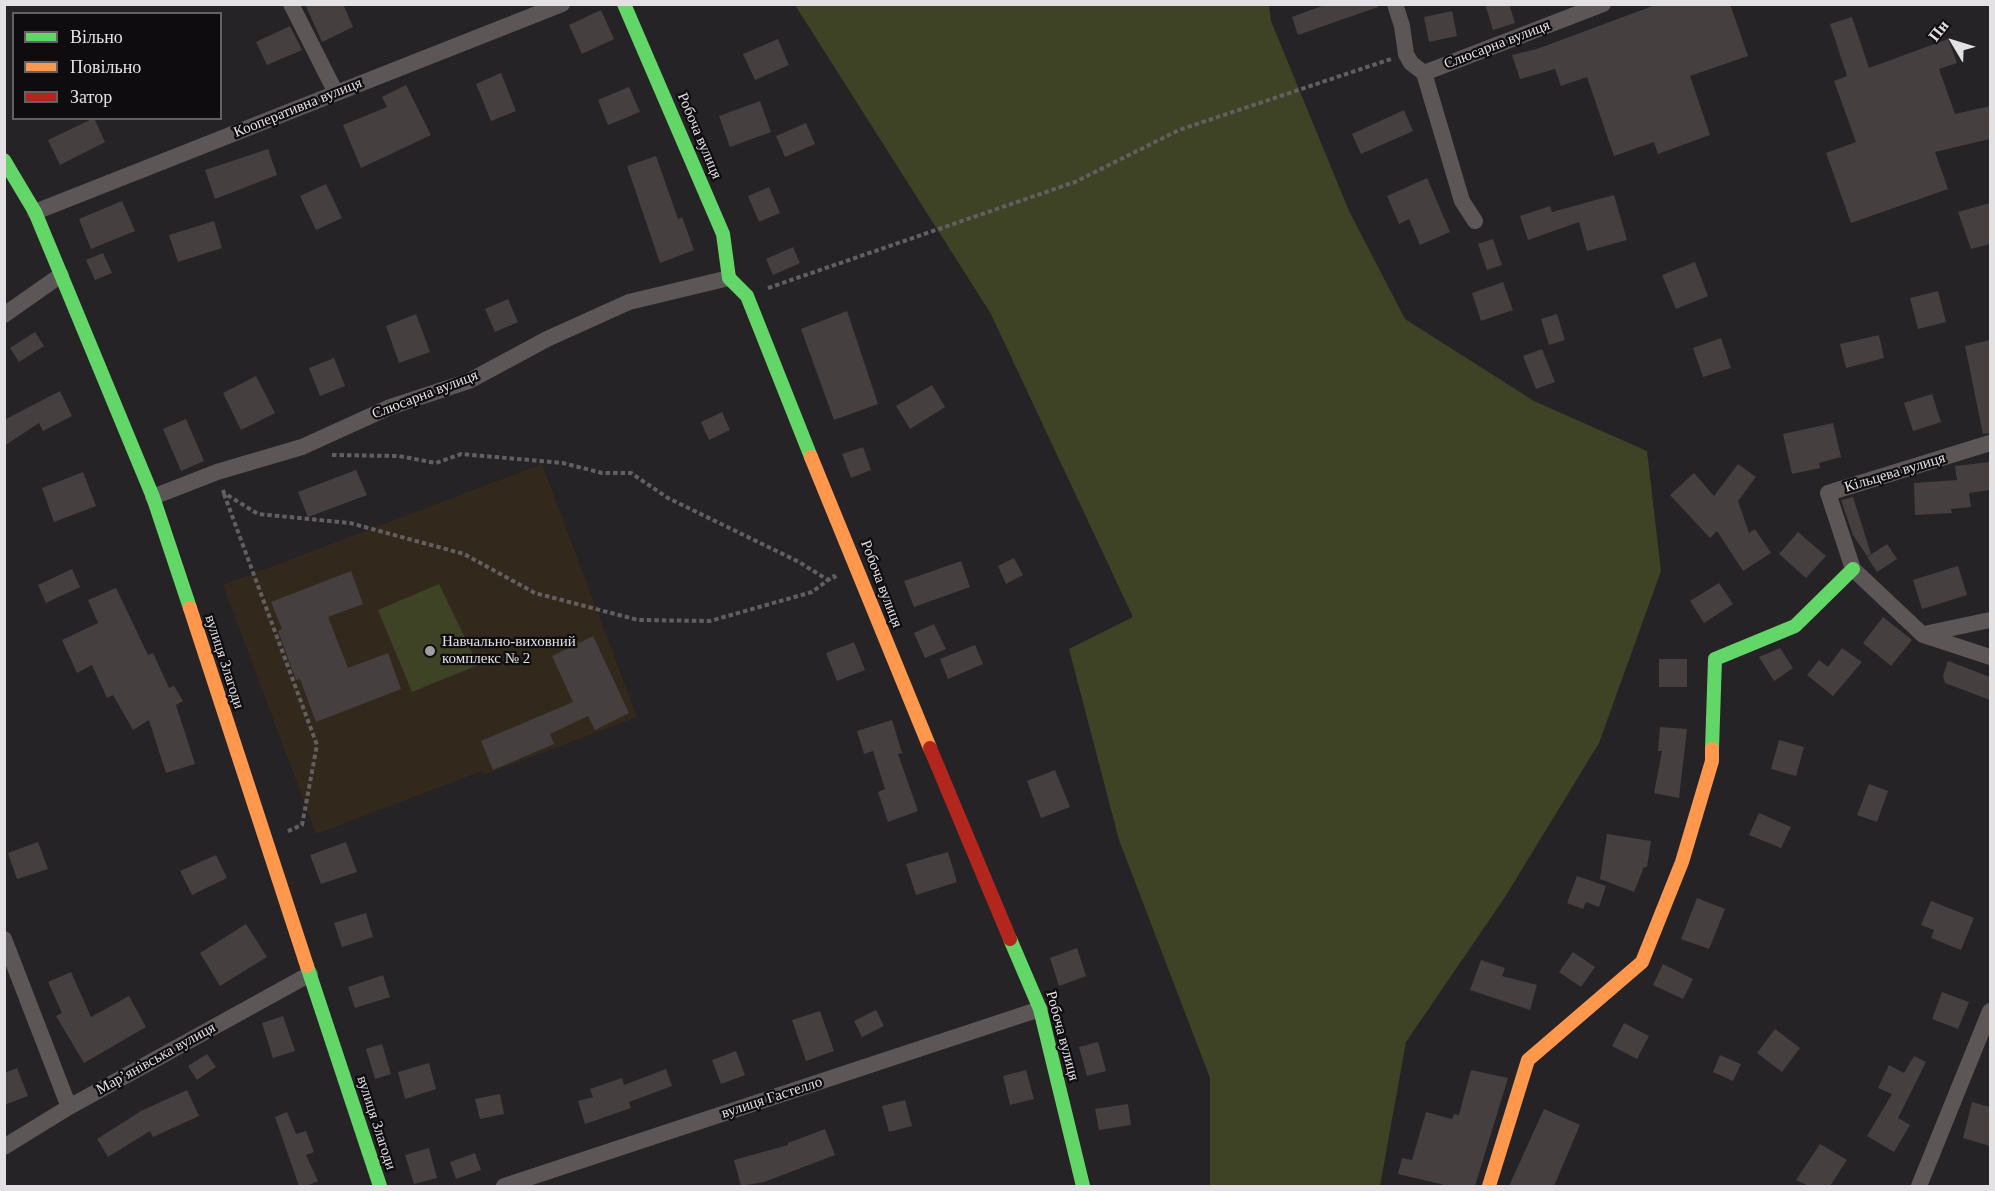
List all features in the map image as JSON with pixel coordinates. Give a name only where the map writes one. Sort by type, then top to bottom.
[{"type":"street","points":[[291,4],[336,93]]},
{"type":"street","name":"Кооперативна вулиця","points":[[35,212],[562,4]]},
{"type":"street","name":"Робоча вулиця","points":[[624,4],[723,234],[729,278],[747,296],[889,651],[1040,1009],[1083,1186]]},
{"type":"street","points":[[1395,4],[1402,26],[1406,54],[1411,63],[1424,73],[1462,201],[1475,221]]},
{"type":"street","name":"Слюсарна вулиця","points":[[1424,73],[1603,4]]},
{"type":"street","name":"вулиця Злагоди","points":[[4,160],[35,212],[153,497],[380,1186]]},
{"type":"street","points":[[4,315],[61,275]]},
{"type":"street","name":"Слюсарна вулиця","points":[[153,497],[217,472],[302,447],[390,407],[469,381],[547,339],[629,302],[729,278]]},
{"type":"street","name":"Кільцева вулиця","points":[[1990,443],[1828,493],[1853,569],[1923,635],[1990,657]]},
{"type":"street","points":[[1489,1186],[1528,1060],[1642,962],[1682,862],[1712,760],[1715,659],[1795,626],[1853,569]]},
{"type":"street","points":[[1923,635],[1990,620]]},
{"type":"street","points":[[4,939],[69,1107]]},
{"type":"street","name":"Мар’янівська вулиця","points":[[4,1147],[69,1107],[310,974]]},
{"type":"street","name":"вулиця Гастелло","points":[[504,1186],[1040,1009]]},
{"type":"street","points":[[1918,1186],[1990,1011]]},
{"type":"path","points":[[747,296],[1075,182],[1179,130],[1406,54]]},
{"type":"path","points":[[302,447],[312,452],[336,455],[399,456],[436,463],[461,454],[563,463],[602,473],[631,473],[668,498],[799,562],[828,580]]},
{"type":"path","points":[[217,472],[317,745],[302,825],[266,840]]},
{"type":"path","points":[[224,493],[258,514],[350,523],[464,554],[535,593],[638,620],[711,621],[812,592],[834,576],[840,585]]},
{"type":"shaded area","name":"Навчально-виховний комплекс № 2","points":[[542,464],[637,717],[484,775],[482,771],[316,834],[223,585]]},
{"type":"green space","points":[[795,5],[1269,5],[1271,21],[1349,211],[1405,319],[1534,401],[1647,451],[1661,571],[1599,743],[1505,897],[1406,1042],[1380,1186],[1210,1186],[1210,1078],[1119,840],[1069,649],[1133,617],[991,314]]},
{"type":"green space","points":[[439,584],[478,665],[412,692],[378,610]]},
{"type":"building","points":[[305,4],[343,4],[353,27],[322,42]]},
{"type":"building","points":[[1327,4],[1378,4],[1378,7],[1298,35],[1292,17]]},
{"type":"building","points":[[1485,4],[1509,4],[1515,23],[1493,30]]},
{"type":"building","points":[[1658,4],[1730,4],[1748,56],[1690,76],[1710,135],[1658,154],[1654,142],[1614,156],[1587,77],[1561,86],[1555,69],[1520,79],[1512,55],[1537,49]]},
{"type":"building","points":[[601,10],[614,39],[582,54],[569,25]]},
{"type":"building","points":[[1452,11],[1457,36],[1429,42],[1424,17]]},
{"type":"building","points":[[1852,17],[1869,68],[1948,39],[1957,63],[1939,69],[1955,114],[1990,106],[1990,139],[1935,152],[1948,189],[1851,223],[1826,153],[1856,142],[1834,81],[1847,76],[1830,24]]},
{"type":"building","points":[[290,26],[302,50],[267,65],[256,42]]},
{"type":"building","points":[[778,39],[789,65],[755,80],[743,54]]},
{"type":"building","points":[[501,73],[516,111],[491,121],[476,84]]},
{"type":"building","points":[[406,85],[431,135],[361,168],[343,125],[387,107],[382,97]]},
{"type":"building","points":[[629,87],[640,112],[608,125],[598,100]]},
{"type":"building","points":[[760,101],[771,132],[730,147],[719,116]]},
{"type":"building","points":[[1404,110],[1413,131],[1361,154],[1352,134]]},
{"type":"building","points":[[90,120],[95,120],[105,142],[60,165],[48,140]]},
{"type":"building","points":[[806,123],[815,144],[785,157],[776,136]]},
{"type":"building","points":[[268,149],[277,175],[215,199],[205,170]]},
{"type":"building","points":[[656,156],[678,219],[682,217],[694,250],[660,263],[627,166]]},
{"type":"building","points":[[1427,178],[1450,232],[1420,245],[1409,219],[1399,224],[1387,196]]},
{"type":"building","points":[[326,184],[342,218],[316,230],[300,196]]},
{"type":"building","points":[[769,187],[780,213],[759,222],[748,196]]},
{"type":"building","points":[[1614,195],[1627,240],[1587,251],[1579,222],[1528,240],[1520,216],[1550,206],[1552,212]]},
{"type":"building","points":[[122,201],[135,231],[91,249],[79,219]]},
{"type":"building","points":[[1990,203],[1990,244],[1971,249],[1958,212]]},
{"type":"building","points":[[214,221],[222,248],[178,262],[169,235]]},
{"type":"building","points":[[1493,239],[1502,265],[1487,270],[1478,244]]},
{"type":"building","points":[[793,247],[800,263],[773,275],[766,259]]},
{"type":"building","points":[[103,253],[112,273],[95,280],[86,260]]},
{"type":"building","points":[[1695,262],[1708,296],[1676,309],[1662,275]]},
{"type":"building","points":[[1503,282],[1513,310],[1481,321],[1472,293]]},
{"type":"building","points":[[1938,291],[1946,322],[1918,329],[1910,298]]},
{"type":"building","points":[[508,299],[518,322],[495,332],[485,309]]},
{"type":"building","points":[[847,311],[878,404],[834,420],[801,329]]},
{"type":"building","points":[[416,314],[430,352],[399,363],[386,326]]},
{"type":"building","points":[[1557,314],[1565,340],[1549,345],[1541,319]]},
{"type":"building","points":[[35,332],[44,346],[19,362],[10,348]]},
{"type":"building","points":[[1879,335],[1884,358],[1846,368],[1840,344]]},
{"type":"building","points":[[1721,338],[1731,368],[1703,377],[1693,348]]},
{"type":"building","points":[[1990,340],[1990,433],[1983,434],[1965,346]]},
{"type":"building","points":[[1542,349],[1555,382],[1536,389],[1523,356]]},
{"type":"building","points":[[334,358],[345,386],[320,396],[309,368]]},
{"type":"building","points":[[256,376],[275,413],[241,430],[223,393]]},
{"type":"building","points":[[932,385],[945,407],[910,429],[896,406]]},
{"type":"building","points":[[60,391],[72,416],[43,431],[39,423],[4,446],[4,420]]},
{"type":"building","points":[[1932,394],[1941,422],[1913,431],[1904,403]]},
{"type":"building","points":[[722,412],[730,430],[709,440],[701,422]]},
{"type":"building","points":[[186,419],[204,461],[181,471],[163,429]]},
{"type":"building","points":[[1833,423],[1841,457],[1819,463],[1820,468],[1792,474],[1783,434]]},
{"type":"building","points":[[863,447],[871,470],[851,478],[842,454]]},
{"type":"building","points":[[1990,462],[1990,490],[1969,493],[1971,507],[1951,509],[1952,513],[1915,515],[1914,483],[1957,480],[1955,466]]},
{"type":"building","points":[[1738,464],[1756,477],[1738,501],[1749,533],[1755,529],[1771,553],[1743,571],[1717,531],[1710,538],[1670,495],[1694,473],[1714,496]]},
{"type":"building","points":[[356,470],[367,495],[308,517],[298,492]]},
{"type":"building","points":[[83,472],[96,506],[54,522],[42,488]]},
{"type":"building","points":[[1853,497],[1871,554],[1867,556],[1853,535],[1841,500]]},
{"type":"building","points":[[1798,532],[1826,556],[1806,578],[1779,554]]},
{"type":"building","points":[[1887,544],[1897,559],[1877,572],[1867,557]]},
{"type":"building","points":[[1014,558],[1023,575],[1006,584],[998,566]]},
{"type":"building","points":[[961,561],[970,587],[914,607],[904,581]]},
{"type":"building","points":[[1958,566],[1967,595],[1922,609],[1913,580]]},
{"type":"building","points":[[72,569],[80,587],[46,603],[38,585]]},
{"type":"building","points":[[351,571],[363,604],[328,617],[348,668],[388,653],[401,689],[316,722],[300,679],[296,680],[278,631],[282,629],[271,602]]},
{"type":"building","points":[[1719,583],[1733,604],[1704,623],[1690,601]]},
{"type":"building","points":[[116,588],[148,655],[153,653],[169,688],[174,686],[183,701],[176,705],[195,764],[166,773],[149,720],[133,730],[113,695],[107,698],[92,665],[77,673],[62,640],[98,623],[88,600]]},
{"type":"building","points":[[1883,617],[1912,640],[1891,666],[1863,643]]},
{"type":"building","points":[[934,624],[946,649],[925,658],[914,633]]},
{"type":"building","points":[[593,636],[629,713],[595,730],[588,716],[550,734],[554,744],[493,770],[481,741],[573,702],[552,656]]},
{"type":"building","points":[[854,642],[865,670],[837,681],[826,653]]},
{"type":"building","points":[[975,645],[983,664],[948,679],[940,659]]},
{"type":"building","points":[[1780,648],[1793,668],[1774,681],[1759,657]]},
{"type":"building","points":[[1842,648],[1862,662],[1833,696],[1807,675],[1819,660],[1828,667]]},
{"type":"building","points":[[1659,659],[1687,659],[1687,687],[1659,687]]},
{"type":"building","points":[[1948,661],[1990,677],[1990,700],[1945,683],[1943,676]]},
{"type":"building","points":[[892,720],[902,753],[898,754],[918,811],[888,822],[878,792],[885,789],[873,751],[864,754],[857,731]]},
{"type":"building","points":[[1660,727],[1687,729],[1679,798],[1654,793],[1662,751],[1658,751]]},
{"type":"building","points":[[1779,740],[1804,747],[1796,776],[1771,769]]},
{"type":"building","points":[[1055,770],[1070,807],[1041,818],[1027,781]]},
{"type":"building","points":[[1869,784],[1888,791],[1877,822],[1857,815]]},
{"type":"building","points":[[1759,813],[1791,827],[1781,848],[1749,835]]},
{"type":"building","points":[[1607,834],[1651,841],[1647,867],[1644,867],[1634,892],[1600,879]]},
{"type":"building","points":[[38,842],[48,869],[17,879],[8,853]]},
{"type":"building","points":[[346,842],[357,872],[321,884],[310,855]]},
{"type":"building","points":[[948,852],[957,882],[916,895],[906,864]]},
{"type":"building","points":[[216,855],[227,878],[192,895],[180,871]]},
{"type":"building","points":[[1577,876],[1606,886],[1599,907],[1586,902],[1583,909],[1567,903]]},
{"type":"building","points":[[1697,898],[1725,909],[1709,949],[1681,939]]},
{"type":"building","points":[[1931,901],[1974,918],[1961,950],[1931,938],[1934,930],[1921,925]]},
{"type":"building","points":[[366,913],[373,937],[342,947],[334,923]]},
{"type":"building","points":[[246,924],[267,957],[220,986],[200,953]]},
{"type":"building","points":[[1077,948],[1086,976],[1059,986],[1050,958]]},
{"type":"building","points":[[1573,952],[1595,967],[1581,987],[1559,972]]},
{"type":"building","points":[[1481,960],[1505,968],[1502,976],[1537,985],[1530,1010],[1470,990]]},
{"type":"building","points":[[1663,964],[1693,979],[1683,999],[1653,985]]},
{"type":"building","points":[[71,972],[91,1017],[129,996],[146,1027],[84,1063],[56,1016],[62,1013],[48,982]]},
{"type":"building","points":[[383,975],[390,997],[355,1008],[348,987]]},
{"type":"building","points":[[1942,992],[1969,1002],[1958,1029],[1932,1019]]},
{"type":"building","points":[[876,1010],[884,1026],[862,1037],[854,1021]]},
{"type":"building","points":[[820,1011],[834,1051],[806,1061],[792,1020]]},
{"type":"building","points":[[283,1016],[295,1051],[273,1058],[262,1023]]},
{"type":"building","points":[[1624,1023],[1649,1036],[1637,1059],[1612,1046]]},
{"type":"building","points":[[1775,1029],[1800,1048],[1782,1072],[1757,1053]]},
{"type":"building","points":[[1098,1042],[1106,1071],[1087,1076],[1079,1047]]},
{"type":"building","points":[[382,1044],[391,1074],[375,1079],[366,1049]]},
{"type":"building","points":[[736,1051],[745,1075],[721,1084],[712,1060]]},
{"type":"building","points":[[207,1054],[216,1067],[197,1080],[188,1066]]},
{"type":"building","points":[[1720,1055],[1741,1064],[1733,1081],[1713,1072]]},
{"type":"building","points":[[1914,1056],[1926,1062],[1898,1118],[1910,1125],[1894,1152],[1867,1136],[1892,1094],[1878,1088],[1889,1065],[1904,1073]]},
{"type":"building","points":[[429,1063],[436,1089],[405,1099],[398,1072]]},
{"type":"building","points":[[17,1068],[28,1096],[4,1105],[4,1073]]},
{"type":"building","points":[[666,1069],[672,1086],[629,1102],[631,1108],[585,1124],[578,1101],[593,1097],[590,1089],[622,1078],[624,1085]]},
{"type":"building","points":[[1026,1070],[1034,1099],[1010,1105],[1003,1076]]},
{"type":"building","points":[[1471,1070],[1508,1078],[1475,1186],[1449,1186],[1398,1174],[1402,1158],[1412,1160],[1426,1112],[1452,1119],[1454,1114],[1459,1115]]},
{"type":"building","points":[[187,1090],[199,1116],[153,1137],[150,1131],[108,1157],[97,1139],[141,1111]]},
{"type":"building","points":[[500,1094],[504,1114],[480,1119],[475,1099]]},
{"type":"building","points":[[905,1100],[912,1126],[889,1132],[882,1106]]},
{"type":"building","points":[[1972,1102],[1990,1107],[1990,1146],[1963,1138]]},
{"type":"building","points":[[1128,1104],[1131,1125],[1099,1130],[1095,1109]]},
{"type":"building","points":[[1544,1109],[1580,1125],[1554,1186],[1509,1186]]},
{"type":"building","points":[[287,1112],[296,1134],[306,1131],[314,1152],[306,1155],[318,1181],[306,1186],[299,1186],[275,1117]]},
{"type":"building","points":[[825,1129],[835,1155],[764,1182],[741,1186],[734,1160],[788,1145],[788,1143]]},
{"type":"building","points":[[1820,1144],[1847,1160],[1830,1186],[1809,1186],[1796,1180]]},
{"type":"building","points":[[429,1148],[437,1178],[414,1184],[405,1155]]},
{"type":"building","points":[[475,1153],[481,1170],[456,1179],[450,1162]]},
{"type":"traffic: fast","points":[[624,4],[723,234],[729,278],[747,296],[811,457]]},
{"type":"traffic: fast","points":[[4,160],[35,212],[153,497],[190,608]]},
{"type":"traffic: fast","points":[[1712,749],[1715,659],[1795,626],[1853,569]]},
{"type":"traffic: fast","points":[[1010,939],[1040,1009],[1083,1186]]},
{"type":"traffic: fast","points":[[307,966],[380,1186]]},
{"type":"traffic: slow","points":[[811,457],[930,748]]},
{"type":"traffic: slow","points":[[190,608],[307,966]]},
{"type":"traffic: slow","points":[[1489,1186],[1528,1060],[1642,962],[1682,862],[1712,761],[1712,749]]},
{"type":"traffic: jam","points":[[930,748],[1010,939]]},
{"type":"place","name":"Навчально-виховний комплекс № 2","points":[[430,651]]}]
